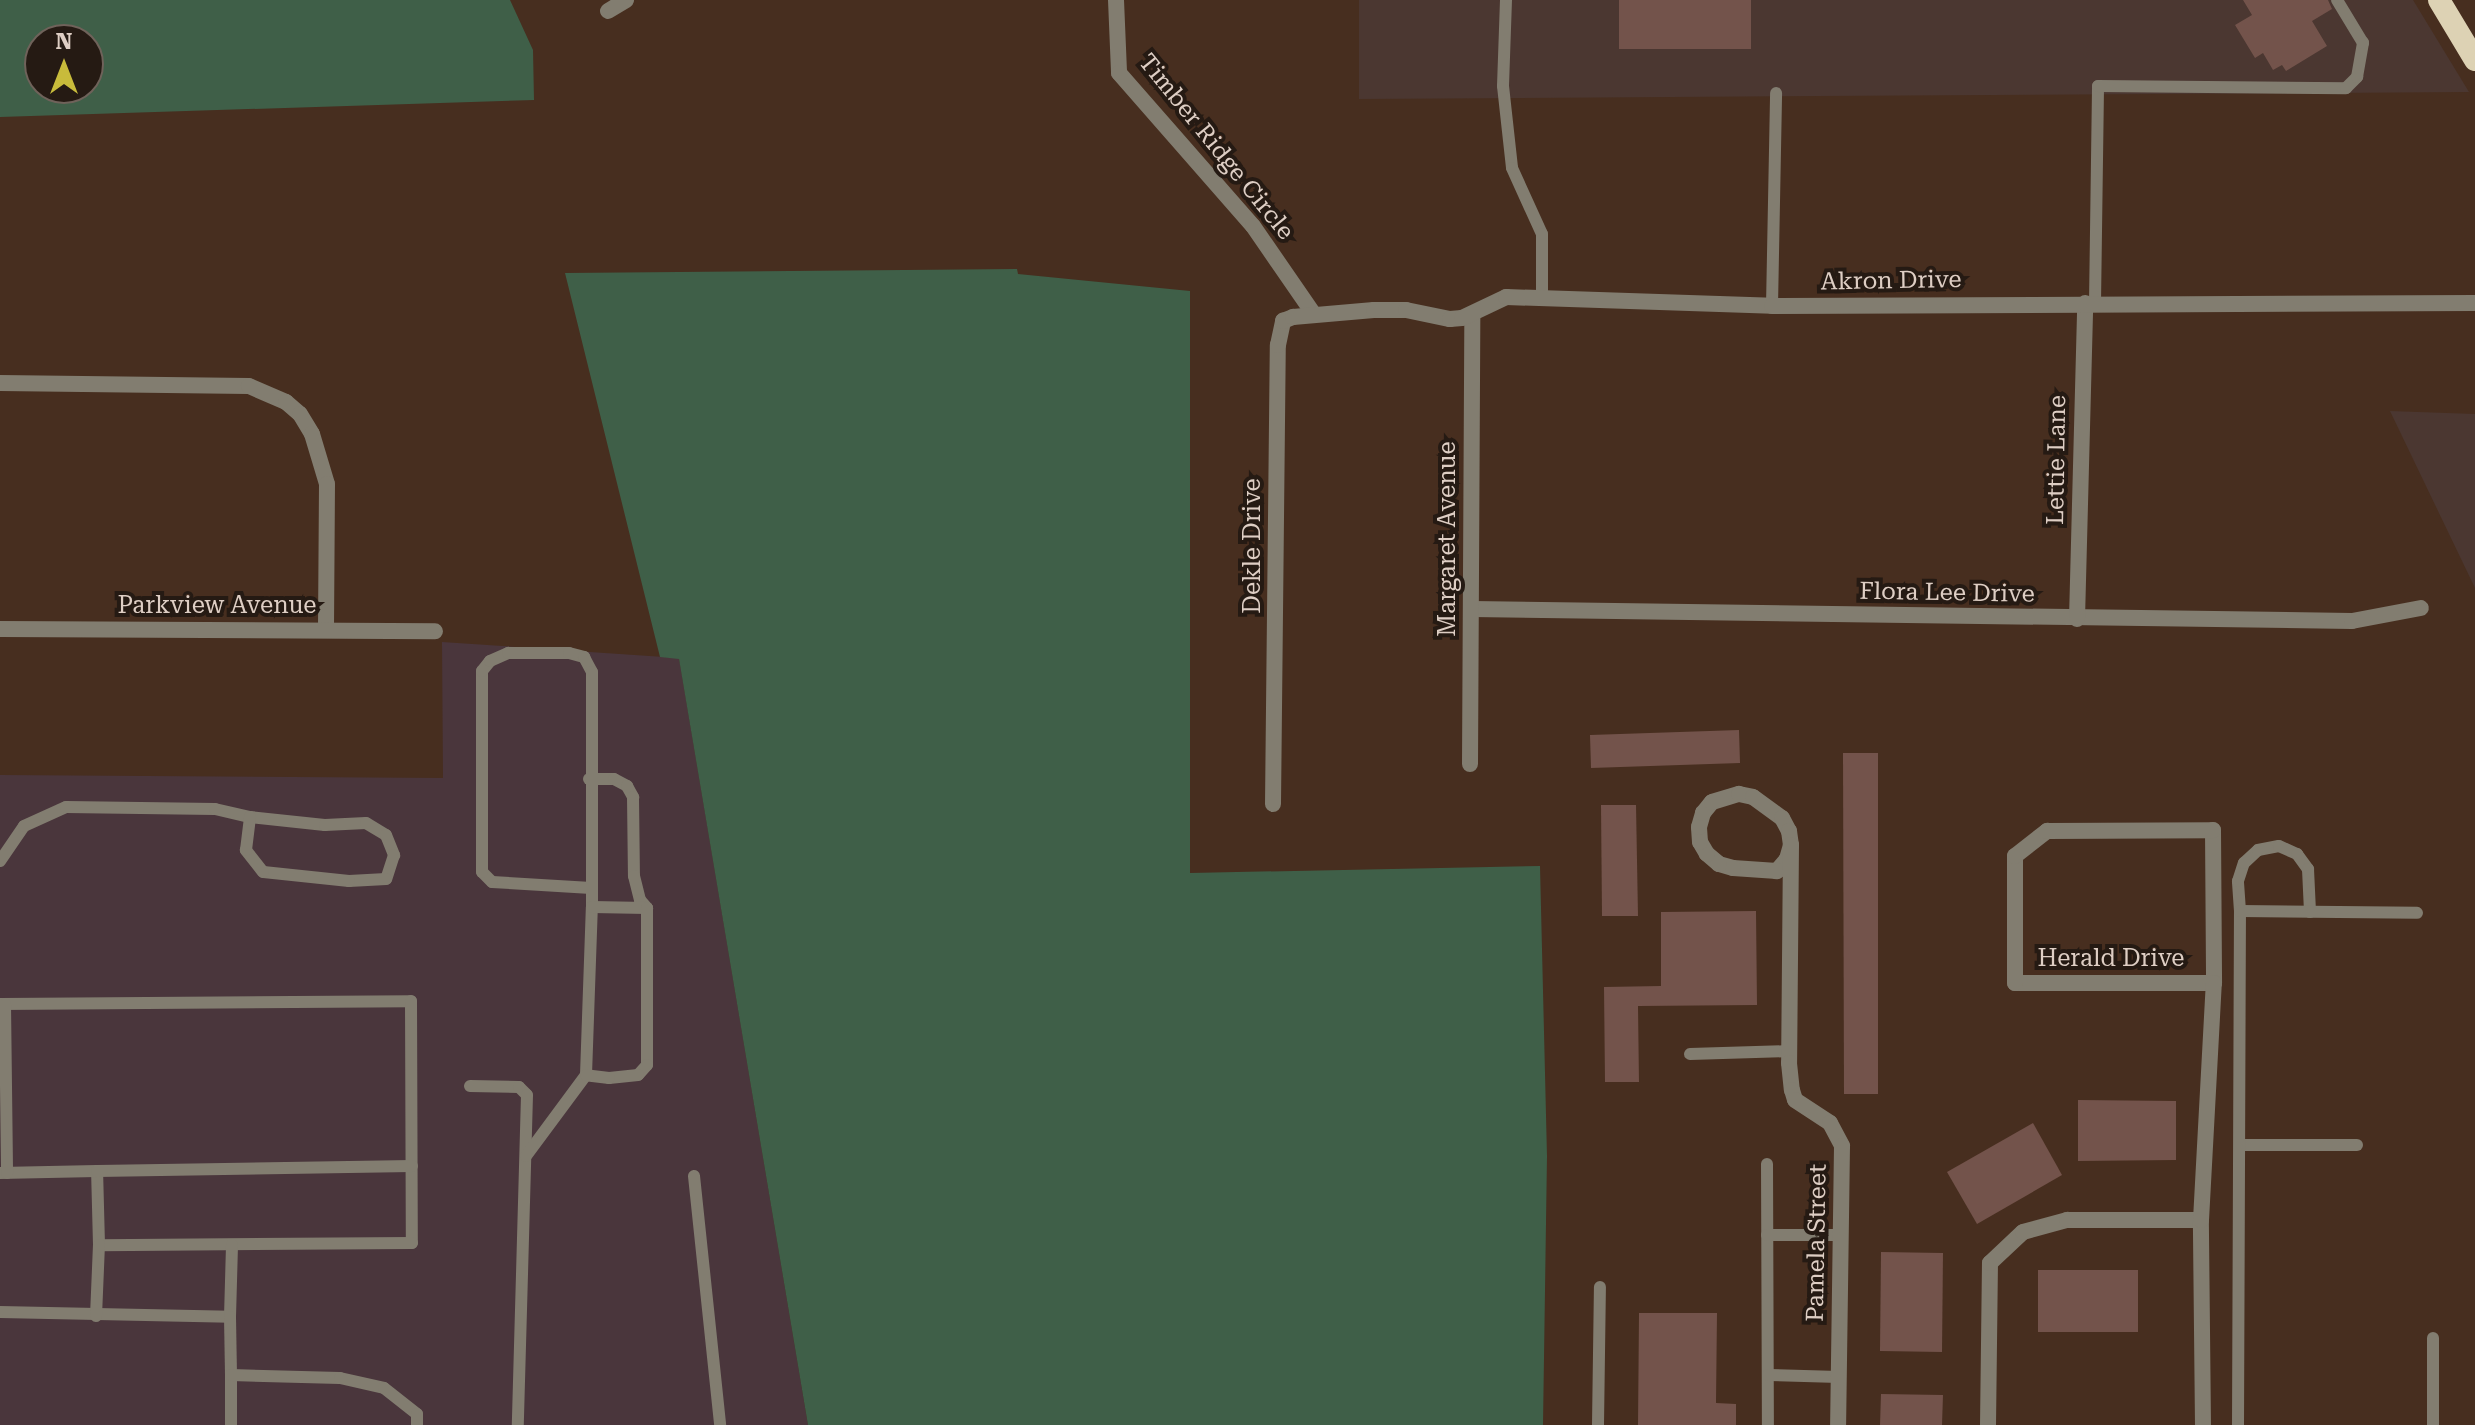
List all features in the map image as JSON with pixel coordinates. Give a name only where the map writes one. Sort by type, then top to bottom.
[{"type":"highway","points":[[2439,0],[2475,60]]},
{"type":"street","points":[[608,11],[626,0]]},
{"type":"street","name":"Timber Ridge Circle","points":[[1116,0],[1119,73],[1253,226],[1313,313]]},
{"type":"street","name":"Akron Drive","points":[[1313,313],[1406,310],[1450,319],[1472,314],[1506,297],[1772,306],[2475,303]]},
{"type":"street","name":"Lettie Lane","points":[[2077,619],[2090,303]]},
{"type":"street","name":"Dekle Drive","points":[[1273,804],[1278,345],[1283,321],[1313,313]]},
{"type":"street","name":"Margaret Avenue","points":[[1470,764],[1472,314]]},
{"type":"street","points":[[0,383],[249,386],[286,402],[300,414],[312,434],[327,484],[326,630]]},
{"type":"street","name":"Flora Lee Drive","points":[[1472,609],[2352,621],[2421,608]]},
{"type":"street","name":"Parkview Avenue","points":[[0,629],[435,631]]},
{"type":"street","name":"Pamela Street","points":[[1791,845],[1787,859],[1777,871],[1733,868],[1719,864],[1707,854],[1700,842],[1699,827],[1703,813],[1712,802],[1725,795],[1739,794],[1753,797],[1782,818],[1789,831],[1791,845],[1789,1051],[1795,1100],[1830,1123],[1842,1146],[1838,1425]]},
{"type":"street","name":"Herald Drive","points":[[2203,1425],[2201,1220],[2214,983],[2213,830],[2047,831],[2015,856],[2015,983],[2214,983]]},
{"type":"street","points":[[1988,1425],[1990,1263],[2023,1232],[2067,1220],[2201,1220]]},
{"type":"lane","points":[[1506,0],[1503,86],[1512,168],[1542,234],[1542,298]]},
{"type":"lane","points":[[2090,303],[2098,86],[2346,88],[2357,77],[2363,43],[2337,0]]},
{"type":"lane","points":[[1772,306],[1776,93]]},
{"type":"lane","points":[[526,1156],[586,1075],[592,907],[589,779],[592,672],[584,657],[569,653],[508,653],[490,661],[482,671],[482,872],[492,882],[591,888]]},
{"type":"lane","points":[[586,1075],[609,1078],[638,1075],[647,1065],[647,908],[640,900],[634,876],[633,797],[627,786],[614,779],[589,779]]},
{"type":"lane","points":[[0,861],[24,826],[66,807],[215,809],[250,817],[325,825],[366,823],[386,835],[394,855],[386,879],[349,881],[263,872],[246,850],[250,817]]},
{"type":"lane","points":[[2238,1425],[2238,881],[2244,863],[2258,850],[2279,846],[2297,854],[2308,869],[2310,912]]},
{"type":"lane","points":[[592,907],[647,908]]},
{"type":"lane","points":[[2240,911],[2417,913]]},
{"type":"lane","points":[[99,1245],[412,1243],[412,1166],[411,1001],[2,1004],[4,1173],[412,1166]]},
{"type":"lane","points":[[1690,1054],[1789,1051]]},
{"type":"lane","points":[[470,1086],[519,1087],[525,1090],[518,1425]]},
{"type":"lane","points":[[2240,1145],[2357,1145]]},
{"type":"lane","points":[[1767,1164],[1768,1425]]},
{"type":"lane","points":[[96,1316],[99,1245],[97,1171]]},
{"type":"lane","points":[[694,1176],[720,1425]]},
{"type":"lane","points":[[1767,1235],[1841,1235]]},
{"type":"lane","points":[[231,1425],[232,1245]]},
{"type":"lane","points":[[1598,1425],[1600,1287]]},
{"type":"lane","points":[[0,1312],[230,1317]]},
{"type":"lane","points":[[2433,1338],[2433,1425]]},
{"type":"lane","points":[[231,1375],[340,1378],[384,1388],[417,1414],[417,1425]]},
{"type":"lane","points":[[1768,1375],[1839,1377]]},
{"type":"shaded area","points":[[1359,0],[2413,0],[2469,92],[1359,99]]},
{"type":"shaded area","points":[[2390,411],[2475,414],[2475,588]]},
{"type":"shaded area","points":[[442,642],[679,658],[808,1425],[0,1425],[0,775],[443,778]]},
{"type":"green space","points":[[0,0],[510,0],[533,50],[534,100],[0,117]]},
{"type":"green space","points":[[1017,269],[1018,274],[1190,291],[1190,873],[1540,866],[1547,1156],[1543,1425],[808,1425],[679,659],[660,657],[565,273]]},
{"type":"building","points":[[1619,0],[1751,0],[1751,49],[1619,49]]},
{"type":"building","points":[[2243,0],[2328,0],[2332,9],[2312,21],[2327,46],[2286,71],[2282,65],[2273,70],[2263,53],[2255,58],[2235,25],[2252,15]]},
{"type":"building","points":[[1739,730],[1740,763],[1591,768],[1590,735]]},
{"type":"building","points":[[1843,753],[1878,753],[1878,1094],[1844,1094]]},
{"type":"building","points":[[1601,805],[1636,805],[1638,916],[1602,916]]},
{"type":"building","points":[[1756,911],[1757,1005],[1638,1006],[1639,1082],[1605,1082],[1604,987],[1661,986],[1661,912]]},
{"type":"building","points":[[2078,1100],[2176,1101],[2176,1160],[2078,1161]]},
{"type":"building","points":[[2033,1123],[2062,1175],[1977,1224],[1947,1172]]},
{"type":"building","points":[[1881,1252],[1943,1253],[1942,1352],[1880,1351]]},
{"type":"building","points":[[2038,1270],[2138,1270],[2138,1332],[2038,1332]]},
{"type":"building","points":[[1639,1313],[1717,1313],[1716,1403],[1736,1404],[1736,1425],[1638,1425]]},
{"type":"building","points":[[1881,1394],[1943,1395],[1942,1425],[1880,1425]]}]
